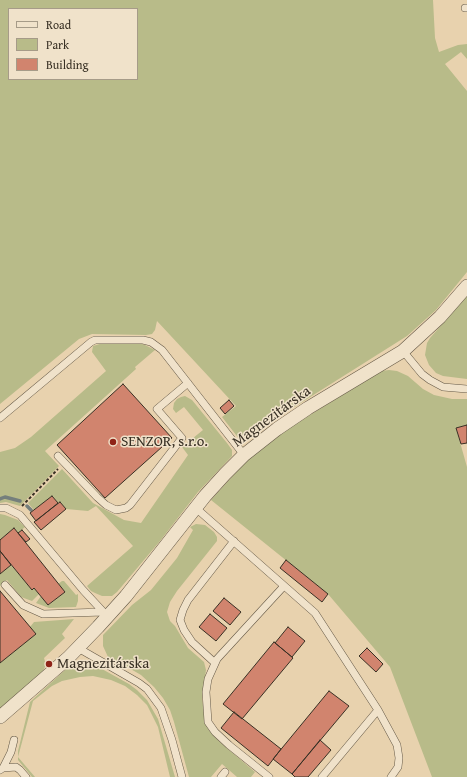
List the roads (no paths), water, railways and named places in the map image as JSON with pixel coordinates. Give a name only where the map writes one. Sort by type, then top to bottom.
[{"type":"street","name":"Magnezitárska","points":[[0,717],[78,648],[225,474],[244,455],[277,429],[308,408],[403,351],[440,317],[467,286]]},
{"type":"lane","points":[[0,418],[90,342],[95,340],[143,340],[151,342],[162,350],[244,455]]},
{"type":"lane","points":[[403,351],[422,374],[430,380],[443,387],[467,389]]},
{"type":"lane","points":[[58,456],[106,505],[116,510],[126,508],[130,505],[182,438],[157,409],[188,383]]},
{"type":"lane","points":[[0,508],[6,508],[20,515],[82,590],[105,615]]},
{"type":"lane","points":[[196,509],[315,613],[378,710],[397,745],[400,758],[398,768],[391,777]]},
{"type":"lane","points":[[215,663],[192,642],[184,630],[180,620],[188,600],[234,541]]},
{"type":"lane","points":[[5,585],[24,605],[43,614],[105,615]]},
{"type":"lane","points":[[269,777],[215,732],[208,722],[206,692],[208,679],[215,663],[284,586]]},
{"type":"lane","points":[[78,648],[147,689],[161,708],[172,740],[182,777]]},
{"type":"lane","points":[[322,777],[378,710]]},
{"type":"lane","points":[[2,769],[11,752],[14,740]]},
{"type":"lane","points":[[2,769],[16,767],[26,777]]},
{"type":"waterway","points":[[0,499],[5,497],[20,501]]},
{"type":"waterway","points":[[27,506],[31,510]]},
{"type":"place","name":"SENZOR, s.r.o.","points":[[113,442]]},
{"type":"place","name":"Magnezitárska","points":[[49,664]]}]
